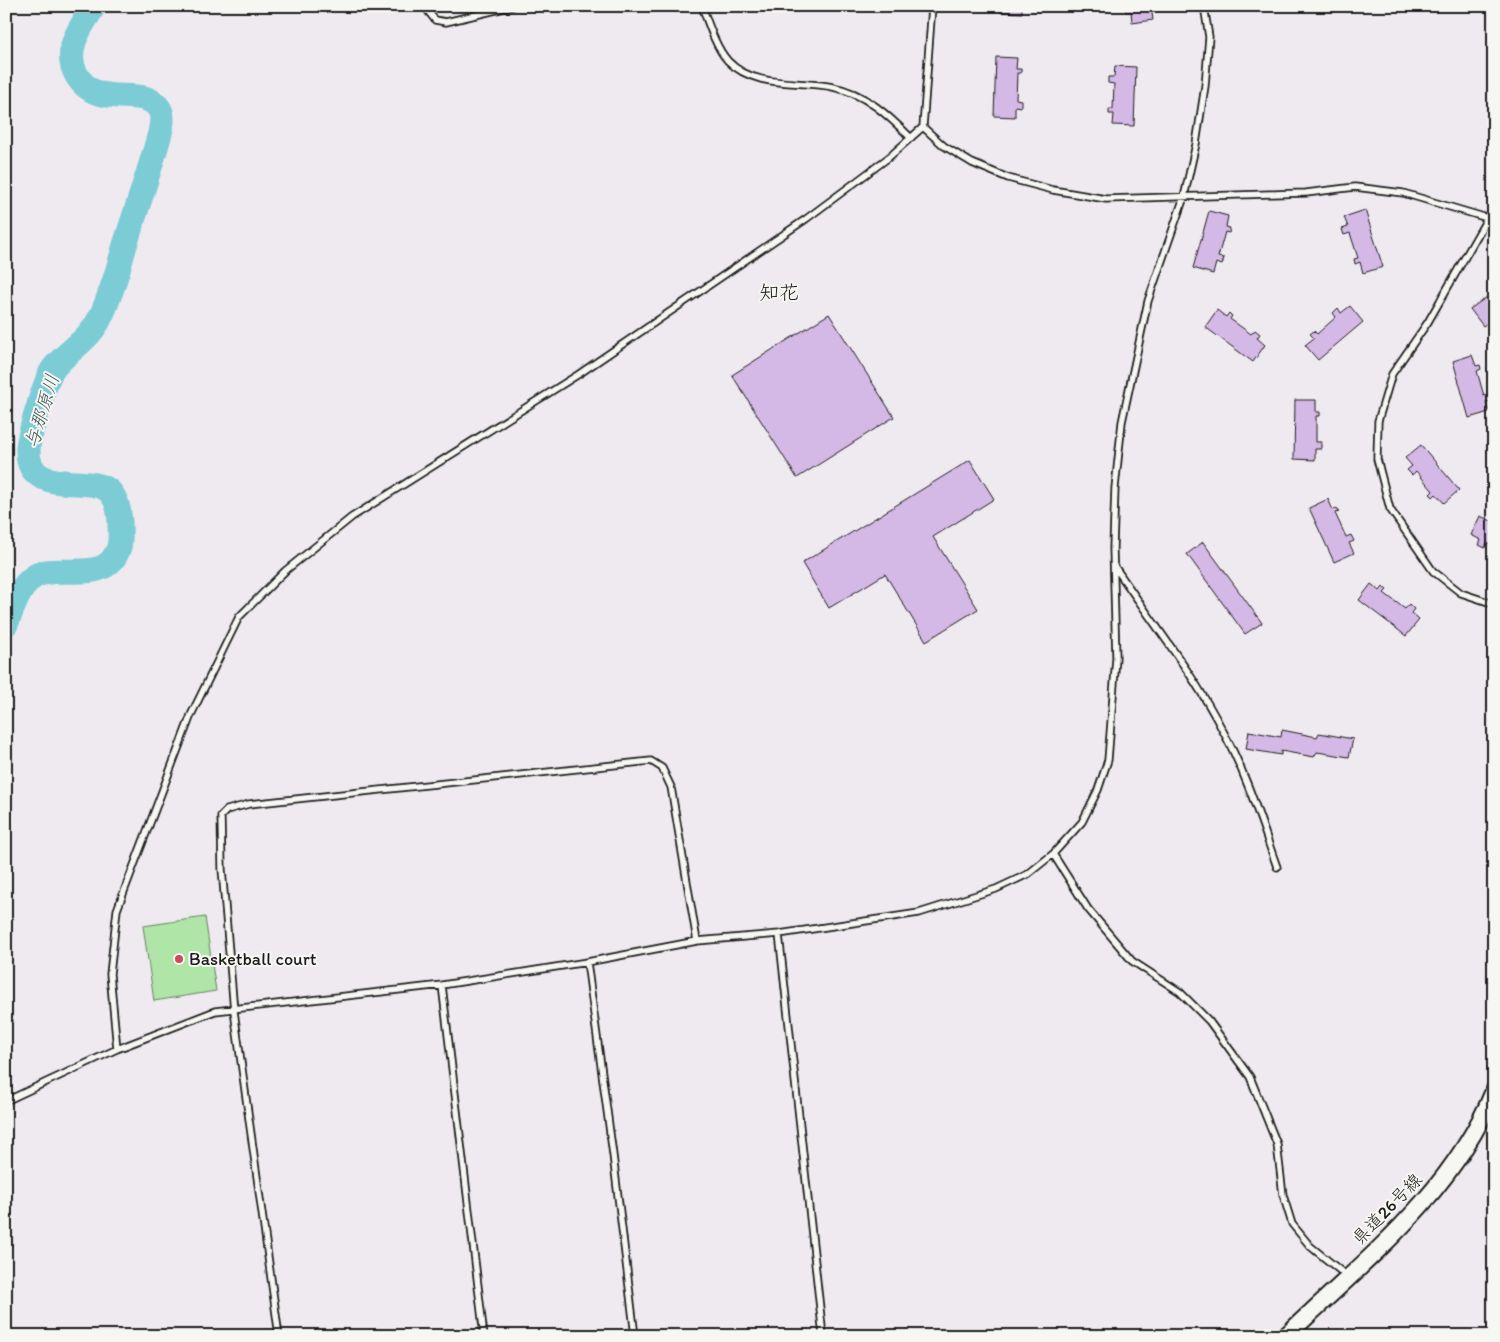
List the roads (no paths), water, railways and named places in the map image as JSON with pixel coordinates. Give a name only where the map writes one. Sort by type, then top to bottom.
[{"type":"main road","name":"県道26号線","points":[[1286,1336],[1403,1225],[1451,1169],[1480,1122],[1494,1091]]},
{"type":"lane","points":[[424,6],[435,20],[446,22],[513,6]]},
{"type":"lane","points":[[702,6],[726,60],[741,72],[786,83],[834,87],[848,92],[880,108],[911,138]]},
{"type":"lane","points":[[117,1049],[110,974],[118,910],[192,715],[239,617],[286,571],[352,517],[603,358],[806,219],[888,158],[911,138],[923,127],[932,6]]},
{"type":"lane","points":[[6,1101],[117,1049],[215,1012],[442,985],[587,962],[697,941],[779,934],[919,912],[996,889],[1028,874],[1053,854],[1082,822],[1098,790],[1108,760],[1116,658],[1115,488],[1122,422],[1148,301],[1184,197],[1196,144],[1205,86],[1209,37],[1204,6]]},
{"type":"lane","points":[[923,127],[944,146],[972,163],[1008,178],[1106,199],[1306,193],[1355,187],[1403,194],[1491,219],[1428,322],[1392,374],[1378,422],[1377,459],[1390,509],[1433,571],[1461,593],[1494,604]]},
{"type":"lane","points":[[1114,566],[1180,660],[1224,732],[1249,786],[1277,867]]},
{"type":"lane","points":[[279,1336],[234,1011],[222,868],[221,816],[228,810],[249,804],[651,761],[662,768],[671,787],[697,941]]},
{"type":"lane","points":[[1053,854],[1088,909],[1132,961],[1180,992],[1209,1022],[1250,1077],[1277,1144],[1283,1195],[1292,1224],[1310,1246],[1348,1277]]},
{"type":"lane","points":[[779,934],[823,1336]]},
{"type":"lane","points":[[587,962],[635,1336]]},
{"type":"lane","points":[[442,985],[484,1336]]},
{"type":"waterway","name":"与那原川","points":[[6,624],[14,604],[29,580],[45,572],[93,570],[104,566],[113,559],[120,544],[119,512],[112,494],[105,488],[95,485],[57,482],[45,479],[36,473],[30,463],[28,448],[38,407],[50,374],[59,362],[97,324],[105,307],[148,175],[161,126],[162,116],[160,110],[150,101],[141,97],[107,95],[95,92],[85,85],[76,74],[71,56],[75,38],[94,6]]},
{"type":"place","name":"Basketball court","points":[[179,959]]},
{"type":"district","name":"知花","points":[[779,292]]}]
